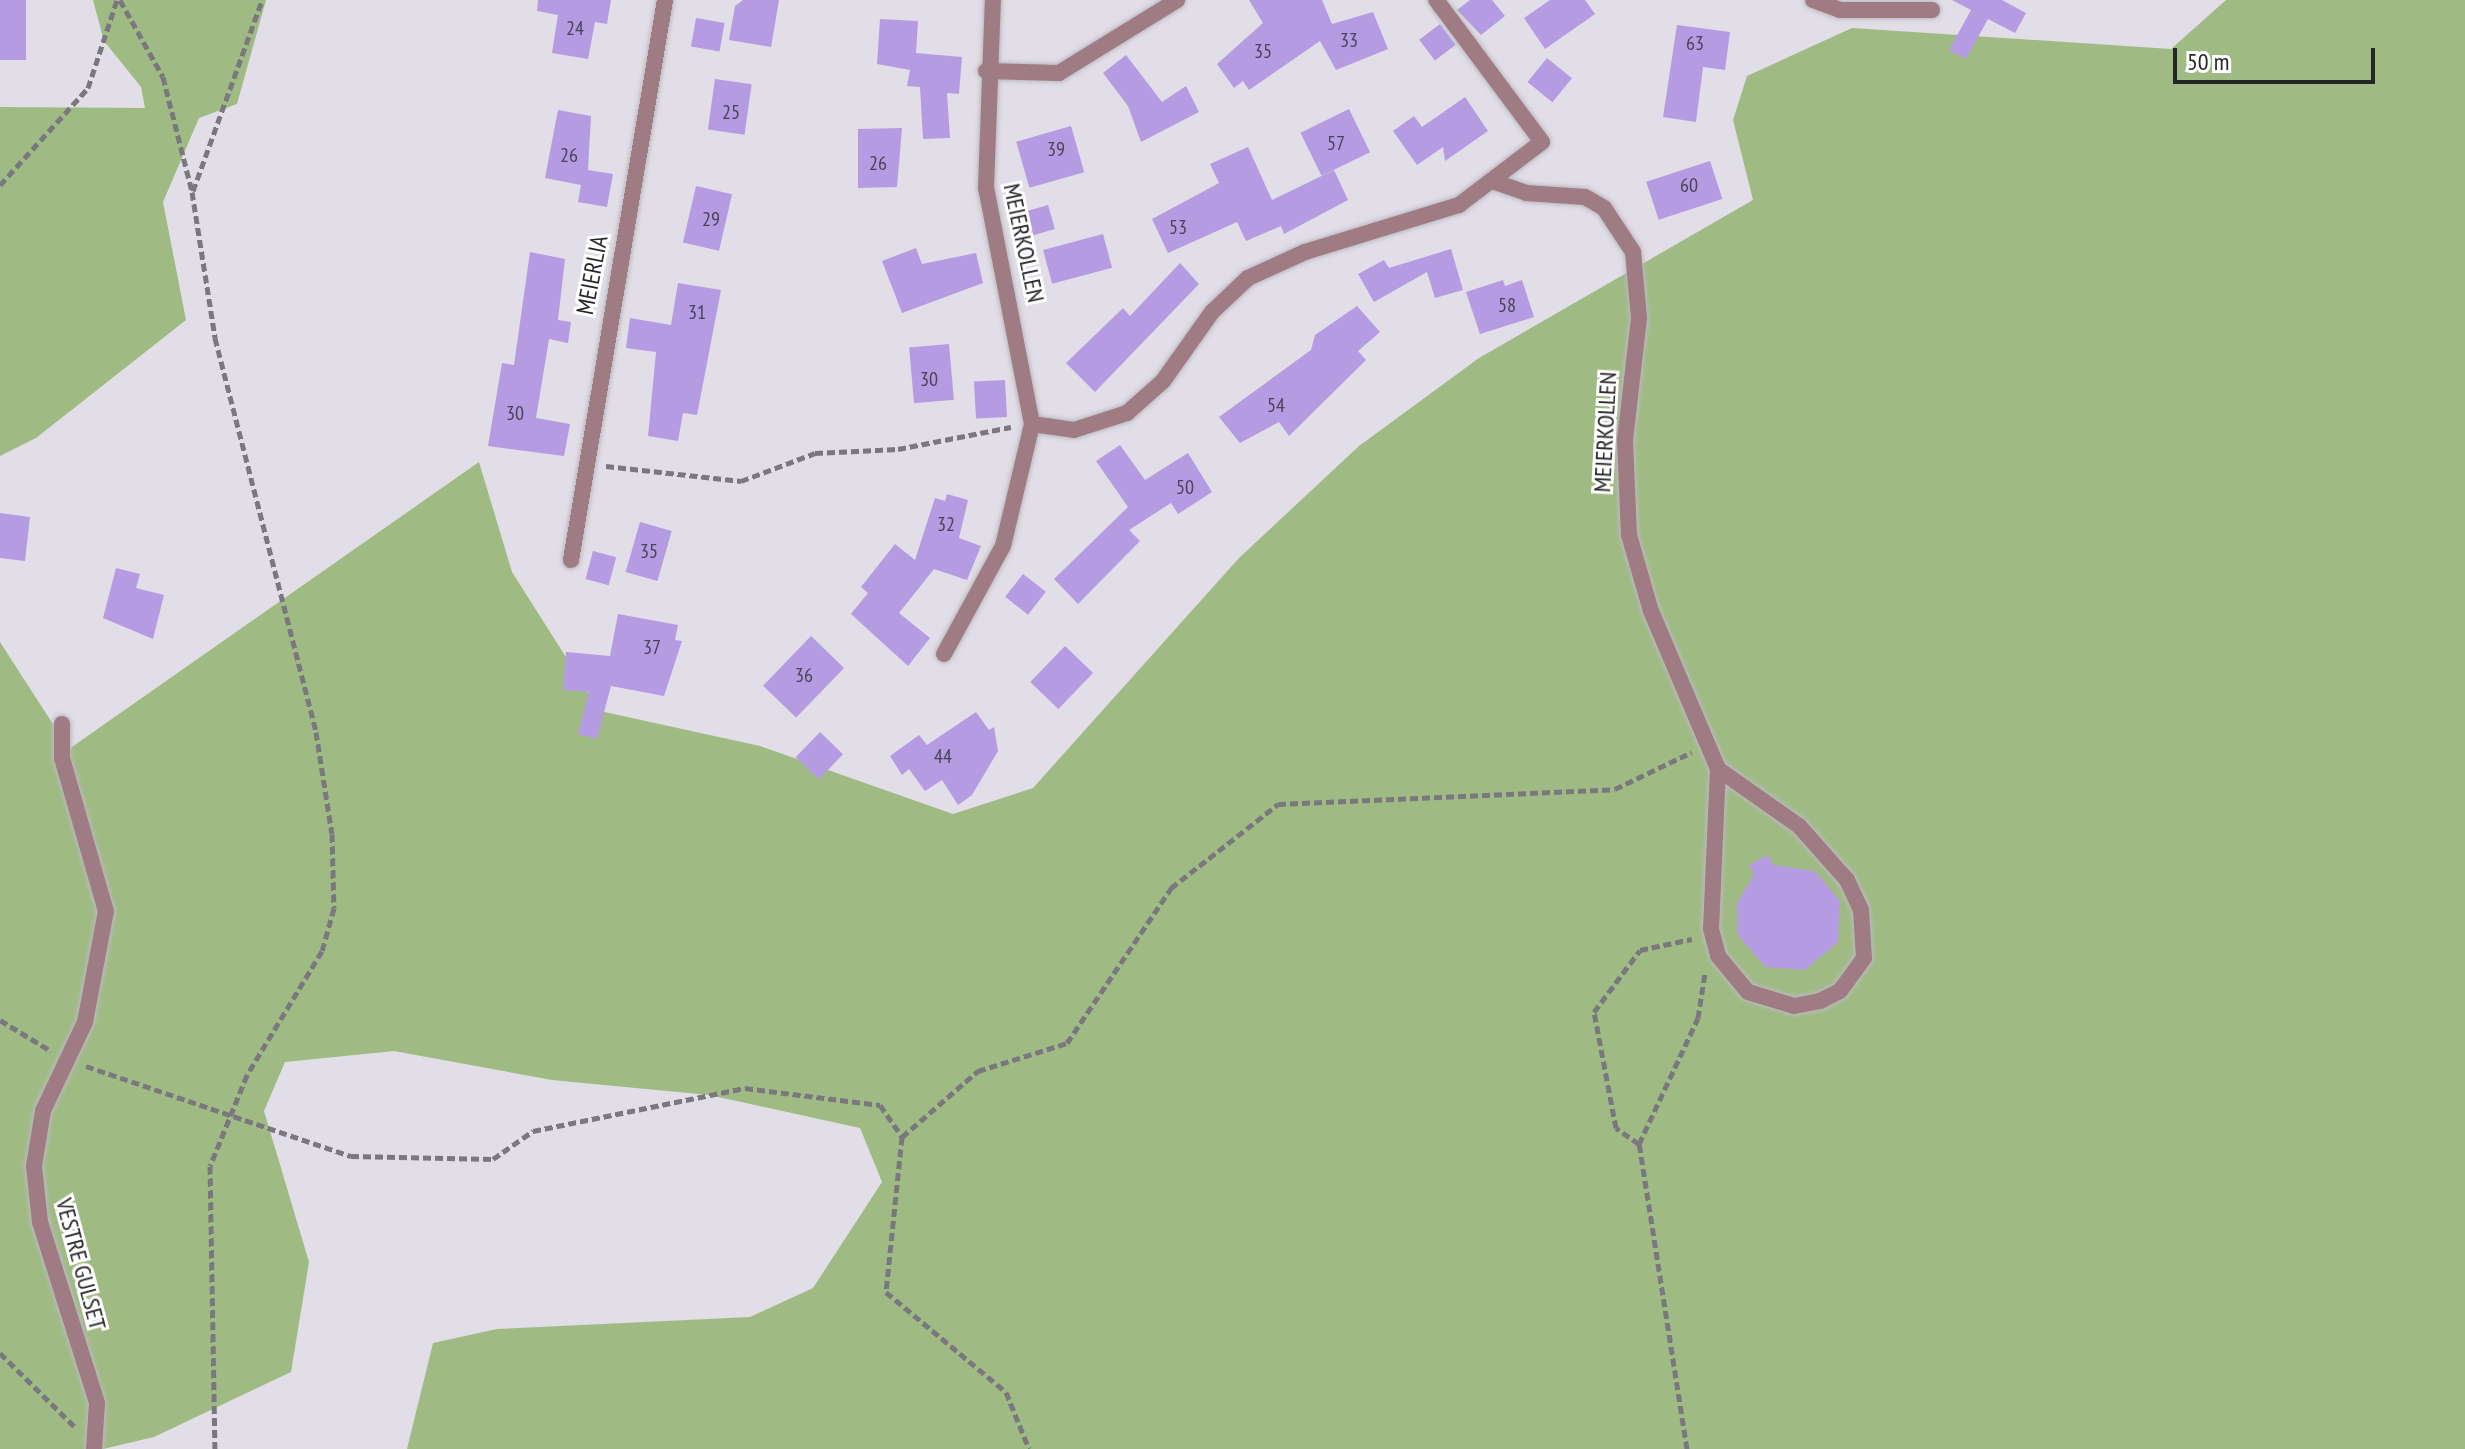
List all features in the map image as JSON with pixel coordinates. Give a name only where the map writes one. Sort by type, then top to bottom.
[{"type":"street","name":"MEIERLIA","points":[[571,560],[665,0]]},
{"type":"street","name":"MEIERKOLLEN","points":[[944,654],[1003,546],[1032,424],[986,188],[986,71],[993,0]]},
{"type":"street","points":[[986,71],[1059,73],[1177,0]]},
{"type":"street","points":[[1032,424],[1074,430],[1127,413],[1163,381],[1212,312],[1248,278],[1305,252],[1429,219],[1492,181],[1542,142],[1436,0]]},
{"type":"street","points":[[1813,0],[1840,10],[1932,10]]},
{"type":"street","name":"MEIERKOLLEN","points":[[1492,181],[1526,193],[1585,197],[1604,208],[1633,252],[1639,318],[1625,440],[1629,535],[1718,769],[1711,929],[1733,977],[1770,1003],[1820,1001],[1848,983],[1864,958],[1861,910],[1828,854],[1718,769]]},
{"type":"street","name":"VESTRE GULSET","points":[[62,724],[62,758],[81,829],[106,890],[95,986],[69,1061],[43,1111],[34,1166],[40,1222],[97,1403],[94,1448]]},
{"type":"path","points":[[0,185],[88,88],[118,0]]},
{"type":"path","points":[[118,0],[163,77],[192,192],[215,338],[316,732],[332,834],[334,908],[322,951],[229,1113],[210,1166],[215,1449]]},
{"type":"path","points":[[192,192],[262,0]]},
{"type":"path","points":[[585,463],[741,481],[815,453],[898,449],[1032,424]]},
{"type":"path","points":[[902,1137],[978,1071],[1067,1043],[1171,888],[1278,804],[1615,789],[1708,745]]},
{"type":"path","points":[[1639,1144],[1616,1128],[1594,1012],[1640,950],[1711,929],[1698,1018],[1639,1144],[1687,1449]]},
{"type":"path","points":[[0,1020],[69,1061],[351,1156],[493,1159],[533,1131],[745,1088],[880,1105],[902,1137],[886,1292],[1006,1392],[1029,1449]]},
{"type":"path","points":[[0,1353],[94,1448]]},
{"type":"green space","points":[[93,0],[266,0],[237,104],[199,118],[163,202],[186,320],[36,438],[0,456],[0,107],[145,108],[141,87],[104,41]]},
{"type":"green space","points":[[2226,0],[2465,0],[2465,1449],[407,1449],[433,1343],[497,1329],[750,1317],[813,1288],[882,1182],[860,1128],[709,1095],[552,1080],[394,1051],[285,1062],[264,1111],[309,1262],[291,1372],[154,1437],[103,1449],[0,1449],[0,642],[69,749],[479,462],[512,572],[600,711],[760,746],[953,814],[1033,788],[1239,558],[1359,446],[1479,358],[1753,200],[1733,120],[1747,76],[1852,28],[2171,49]]},
{"type":"building","points":[[0,0],[26,0],[26,60],[0,60]]},
{"type":"building","points":[[538,0],[611,0],[607,24],[595,22],[588,59],[552,53],[558,15],[537,11]]},
{"type":"building","points":[[743,0],[779,0],[771,47],[729,40],[735,6]]},
{"type":"building","points":[[1249,0],[1322,0],[1332,24],[1373,12],[1388,49],[1336,70],[1320,41],[1249,90],[1243,81],[1234,88],[1217,64],[1263,23]]},
{"type":"building","points":[[1470,0],[1492,0],[1505,16],[1481,35],[1457,10]]},
{"type":"building","points":[[1550,0],[1585,0],[1595,14],[1545,49],[1524,18]]},
{"type":"building","points":[[1952,0],[2002,0],[2026,13],[2015,33],[1988,19],[1966,59],[1949,50],[1971,10]]},
{"type":"building","points":[[696,18],[725,23],[720,52],[691,47]]},
{"type":"building","points":[[880,19],[918,21],[916,53],[962,57],[959,94],[947,93],[950,138],[923,139],[920,87],[907,86],[910,70],[877,64]]},
{"type":"building","points":[[1440,24],[1456,45],[1435,60],[1419,40]]},
{"type":"building","points":[[1677,25],[1730,32],[1725,70],[1703,67],[1696,122],[1663,117]]},
{"type":"building","points":[[1126,55],[1162,102],[1186,86],[1199,112],[1141,142],[1128,106],[1103,73]]},
{"type":"building","points":[[1547,58],[1572,78],[1552,102],[1527,82]]},
{"type":"building","points":[[715,79],[752,84],[745,135],[708,130]]},
{"type":"building","points":[[1465,97],[1488,131],[1445,161],[1443,147],[1417,165],[1393,131],[1414,116],[1422,127]]},
{"type":"building","points":[[1349,109],[1370,152],[1322,176],[1300,133]]},
{"type":"building","points":[[558,110],[591,116],[588,170],[613,174],[607,207],[578,202],[581,185],[545,178]]},
{"type":"building","points":[[1071,126],[1084,172],[1029,188],[1016,142]]},
{"type":"building","points":[[902,128],[897,187],[858,188],[858,129]]},
{"type":"building","points":[[1248,147],[1272,200],[1334,170],[1348,200],[1284,234],[1281,226],[1246,241],[1237,222],[1168,253],[1152,219],[1219,183],[1210,164]]},
{"type":"building","points":[[1710,161],[1722,199],[1659,220],[1646,182]]},
{"type":"building","points":[[696,186],[732,194],[719,251],[683,243]]},
{"type":"building","points":[[1048,205],[1055,229],[1029,236],[1022,212]]},
{"type":"building","points":[[1103,234],[1112,268],[1052,284],[1043,250]]},
{"type":"building","points":[[916,248],[922,264],[976,253],[983,283],[902,313],[882,261]]},
{"type":"building","points":[[1451,249],[1463,290],[1435,298],[1427,272],[1374,302],[1358,274],[1384,260],[1389,268]]},
{"type":"building","points":[[530,252],[565,259],[558,320],[571,322],[568,343],[549,339],[536,418],[570,424],[564,456],[488,446],[502,363],[514,365]]},
{"type":"building","points":[[1180,263],[1199,284],[1095,392],[1066,363],[1123,308],[1130,316]]},
{"type":"building","points":[[1503,280],[1505,286],[1522,280],[1534,317],[1480,334],[1466,292]]},
{"type":"building","points":[[678,283],[721,290],[697,415],[683,413],[678,441],[648,436],[656,352],[626,348],[630,318],[671,325]]},
{"type":"building","points":[[1357,306],[1380,332],[1358,351],[1366,360],[1289,436],[1279,422],[1240,443],[1219,417],[1311,350],[1315,335]]},
{"type":"building","points":[[949,344],[954,400],[914,403],[909,347]]},
{"type":"building","points":[[1005,380],[1007,417],[976,419],[974,382]]},
{"type":"building","points":[[1120,445],[1145,480],[1188,453],[1212,492],[1178,514],[1171,503],[1129,530],[1140,541],[1078,604],[1054,579],[1128,507],[1096,461]]},
{"type":"building","points":[[947,494],[968,500],[959,538],[981,546],[967,580],[934,569],[899,613],[930,638],[908,666],[851,614],[868,593],[861,587],[895,544],[915,560],[935,498],[945,501]]},
{"type":"building","points":[[0,513],[30,517],[25,561],[0,558]]},
{"type":"building","points":[[640,522],[672,531],[657,581],[626,572]]},
{"type":"building","points":[[593,551],[616,557],[609,585],[585,579]]},
{"type":"building","points":[[116,568],[140,574],[136,588],[164,595],[153,639],[103,618]]},
{"type":"building","points":[[1023,574],[1046,592],[1028,615],[1005,597]]},
{"type":"building","points":[[618,614],[678,625],[675,640],[682,641],[664,696],[611,686],[597,739],[578,734],[589,692],[563,690],[566,652],[610,656]]},
{"type":"building","points":[[811,636],[844,668],[796,718],[763,686]]},
{"type":"building","points":[[1065,646],[1093,673],[1058,709],[1030,682]]},
{"type":"building","points":[[976,712],[989,730],[994,727],[998,751],[972,795],[958,805],[942,780],[925,791],[909,769],[902,775],[890,756],[919,735],[927,745]]},
{"type":"building","points":[[820,732],[843,754],[819,779],[796,757]]},
{"type":"building","points":[[1768,855],[1773,865],[1815,871],[1840,901],[1838,942],[1805,970],[1765,967],[1737,934],[1737,903],[1754,875],[1749,865]]}]
